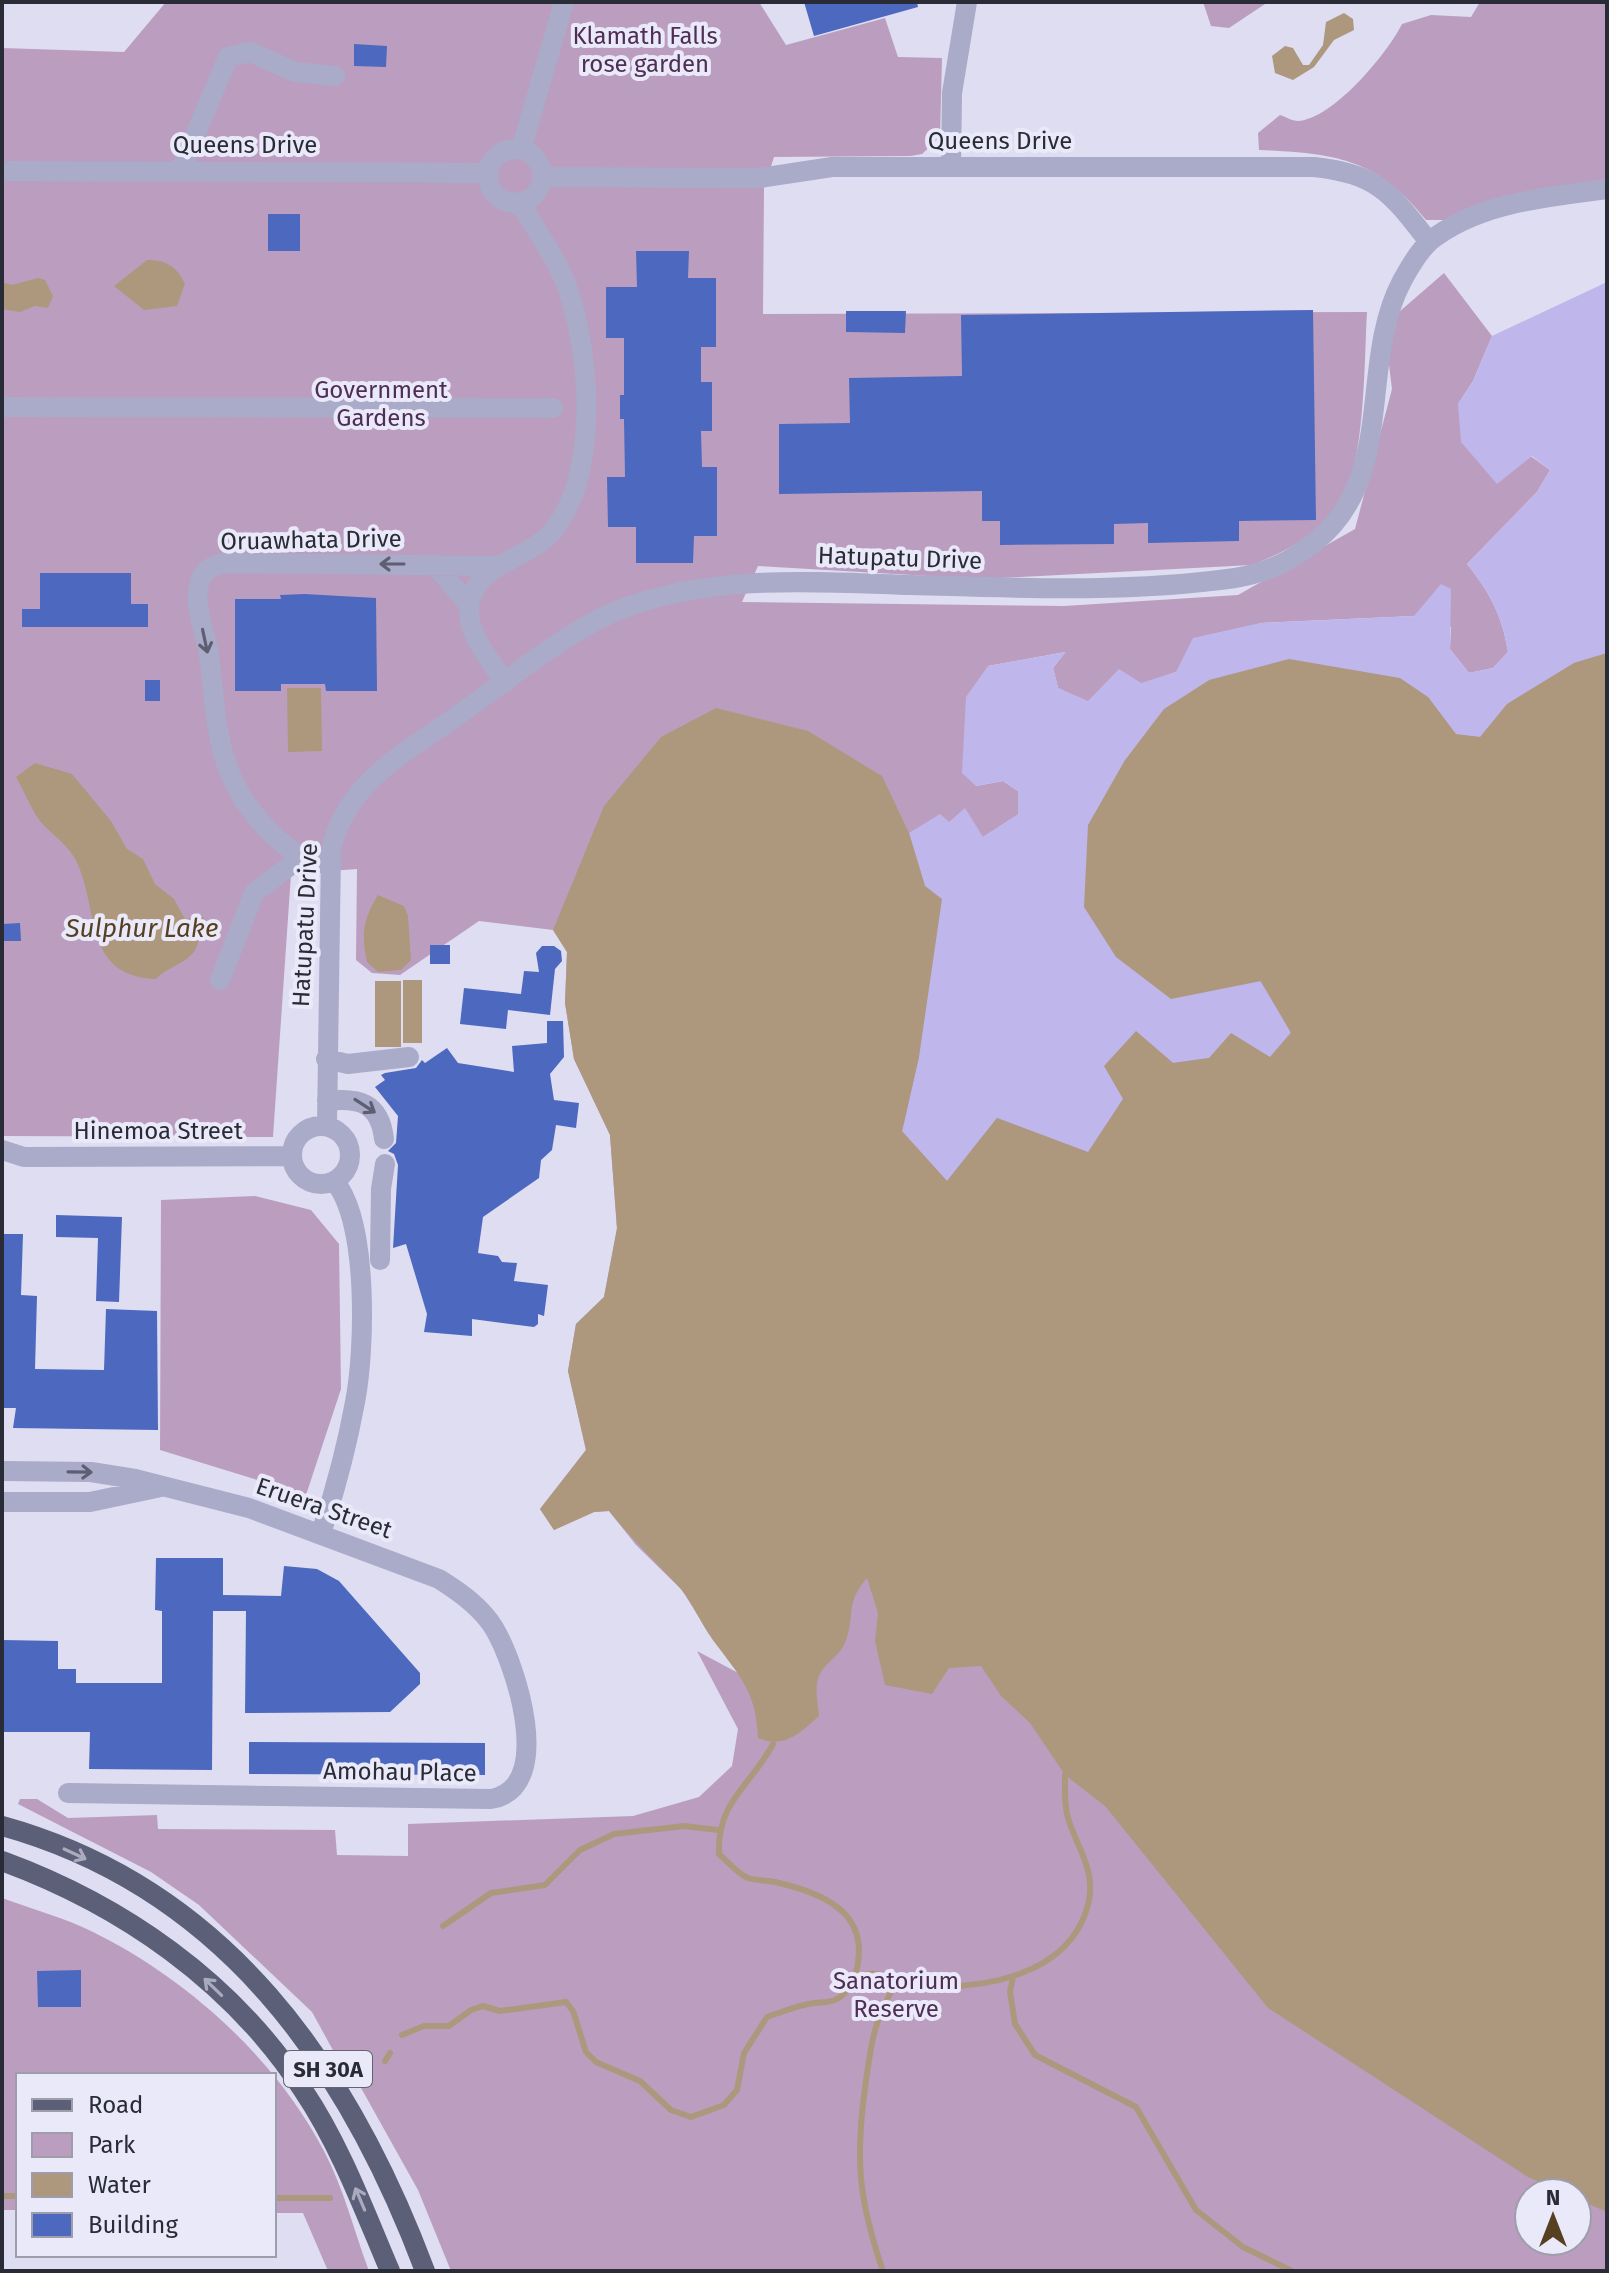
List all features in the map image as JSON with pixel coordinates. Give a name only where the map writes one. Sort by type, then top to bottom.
[{"type":"main road","name":"SH 30A","points":[[2,1826],[86,1859],[172,1908],[237,1961],[277,2003],[326,2065],[357,2117],[386,2174],[425,2271]]},
{"type":"main road","name":"SH 30A","points":[[2,1861],[121,1916],[166,1946],[240,2012],[304,2091],[348,2172],[390,2271]]},
{"type":"street","points":[[521,150],[564,2]]},
{"type":"street","points":[[951,167],[952,93],[967,2]]},
{"type":"street","points":[[180,171],[228,57],[250,52],[295,72],[335,76]]},
{"type":"street","points":[[521,150],[538,163],[542,177],[535,194],[519,202],[496,195],[488,173],[499,154],[521,150]]},
{"type":"street","name":"Queens Drive","points":[[542,177],[759,178],[832,167],[1314,167],[1351,171],[1378,184],[1399,204],[1429,242]]},
{"type":"street","name":"Queens Drive","points":[[2,171],[488,173]]},
{"type":"street","name":"Hatupatu Drive","points":[[327,1126],[330,865],[339,825],[365,784],[582,629],[612,613],[661,597],[731,584],[796,581],[1100,587],[1236,578],[1283,564],[1335,524],[1360,483],[1366,465],[1380,352],[1390,303],[1429,242],[1504,206],[1607,189]]},
{"type":"street","name":"Oruawhata Drive","points":[[469,605],[482,580],[498,566],[536,546],[559,524],[580,480],[585,443],[583,379],[571,300],[558,266],[519,202]]},
{"type":"street","points":[[2,407],[553,408]]},
{"type":"street","name":"Oruawhata Drive","points":[[300,858],[255,817],[224,765],[215,726],[208,652],[199,602],[201,577],[210,567],[225,563],[498,566]]},
{"type":"street","points":[[435,565],[469,605],[474,633],[505,683]]},
{"type":"street","points":[[220,980],[254,893],[300,858],[330,865]]},
{"type":"street","points":[[326,1059],[348,1064],[409,1057]]},
{"type":"street","points":[[327,1101],[354,1099],[367,1104],[380,1120],[384,1139]]},
{"type":"street","points":[[321,1533],[349,1431],[359,1375],[360,1269],[340,1187],[351,1153],[344,1135],[327,1126],[302,1132],[293,1147],[292,1156],[304,1178],[340,1187],[367,1196],[381,1189]]},
{"type":"street","name":"Hinemoa Street","points":[[2,1150],[24,1157],[292,1156]]},
{"type":"street","name":"Hinemoa Street","points":[[2,1165],[24,1157]]},
{"type":"street","points":[[380,1260],[381,1189],[385,1164]]},
{"type":"street","points":[[340,1187],[369,1202],[380,1212]]},
{"type":"street","points":[[9,1471],[10,1502]]},
{"type":"street","name":"Eruera Street","points":[[9,1471],[110,1473],[249,1508],[421,1570],[463,1595]]},
{"type":"street","name":"Eruera Street","points":[[10,1502],[90,1502],[161,1487]]},
{"type":"street","name":"Amohau Place","points":[[68,1793],[501,1797],[515,1787],[524,1770],[526,1727],[502,1643],[483,1613],[463,1595]]},
{"type":"green space","points":[[166,2],[759,2],[786,45],[885,18],[898,57],[942,58],[940,137],[922,154],[911,156],[774,157],[764,188],[763,314],[1367,312],[1362,417],[1353,473],[1345,496],[1335,513],[1317,530],[1275,555],[1252,565],[981,579],[758,566],[742,602],[1064,606],[1238,595],[1355,529],[1392,389],[1384,325],[1444,273],[1492,336],[1473,381],[1458,404],[1550,470],[1537,492],[1467,564],[1494,605],[1505,639],[1508,652],[1493,668],[1469,673],[1450,649],[1451,627],[1414,616],[1260,623],[1176,672],[1088,702],[1058,688],[1053,668],[1065,652],[988,666],[976,786],[1003,781],[1018,791],[1018,815],[983,837],[925,886],[1428,697],[1607,653],[1607,2271],[451,2271],[418,2190],[346,2061],[340,2063],[312,2012],[199,1905],[151,1872],[18,1804],[20,1799],[37,1799],[68,1818],[157,1815],[158,1829],[335,1830],[337,1855],[408,1856],[408,1824],[633,1816],[699,1797],[732,1766],[738,1729],[697,1651],[742,1675],[713,1640],[682,1590],[636,1545],[609,1511],[594,1512],[554,1530],[540,1509],[586,1450],[568,1371],[576,1324],[604,1297],[617,1229],[610,1135],[574,1059],[565,1003],[567,952],[553,930],[479,921],[400,975],[372,973],[356,960],[357,869],[291,874],[273,1137],[2,1136],[2,48],[124,52]]},
{"type":"green space","points":[[1203,2],[1268,2],[1229,28],[1211,26]]},
{"type":"green space","points":[[1480,2],[1607,2],[1607,179],[1482,203],[1445,220],[1426,220],[1390,183],[1352,163],[1310,153],[1259,150],[1258,133],[1280,115],[1298,121],[1312,117],[1327,109],[1358,83],[1402,24],[1431,15],[1471,17]]},
{"type":"green space","points":[[255,1196],[311,1210],[339,1244],[341,1389],[306,1495],[160,1450],[161,1200]]},
{"type":"green space","points":[[2,1898],[82,1927],[162,1973],[226,2024],[271,2073],[16,2073],[16,2210],[2,2210]]},
{"type":"green space","points":[[276,2078],[304,2117],[331,2165],[369,2271],[328,2271],[303,2213],[276,2213]]},
{"type":"sand","points":[[1607,282],[1607,653],[1574,663],[1508,704],[1481,737],[1456,735],[1428,697],[1209,680],[1165,709],[1125,760],[1291,1032],[1270,1057],[1209,1058],[1173,1063],[1137,1032],[1123,1099],[1088,1153],[997,1118],[947,1181],[902,1132],[919,1057],[925,886],[909,833],[940,814],[949,822],[965,808],[983,837],[1018,814],[1018,791],[1003,781],[976,786],[962,773],[966,697],[988,666],[1066,652],[1053,668],[1058,688],[1088,701],[1119,669],[1141,683],[1176,672],[1193,638],[1260,623],[1414,616],[1441,584],[1451,589],[1450,649],[1469,673],[1493,668],[1508,652],[1502,627],[1494,605],[1467,564],[1537,492],[1550,470],[1532,456],[1497,484],[1461,442],[1458,404],[1473,381],[1492,336]]},
{"type":"water","points":[[1344,13],[1353,19],[1354,30],[1334,40],[1314,67],[1293,80],[1275,73],[1272,56],[1285,46],[1293,48],[1303,65],[1309,65],[1323,45],[1326,22]]},
{"type":"water","points":[[147,260],[170,265],[179,273],[185,284],[177,306],[144,310],[114,286]]},
{"type":"water","points":[[38,278],[45,280],[53,296],[48,308],[35,306],[20,312],[2,309],[2,282],[12,285]]},
{"type":"water","points":[[1607,653],[1607,2212],[1593,2206],[1593,2177],[1528,2177],[1268,2008],[1105,1806],[1065,1775],[1030,1723],[1001,1696],[981,1666],[949,1668],[932,1694],[885,1685],[875,1641],[878,1613],[867,1578],[855,1595],[845,1643],[824,1668],[817,1682],[819,1716],[792,1738],[768,1741],[758,1738],[754,1708],[745,1685],[685,1594],[609,1511],[594,1512],[554,1530],[540,1509],[586,1450],[568,1371],[576,1324],[604,1297],[617,1228],[610,1135],[574,1059],[565,1003],[567,952],[553,930],[604,806],[661,737],[716,708],[808,731],[882,776],[909,833],[925,886],[942,899],[919,1057],[902,1131],[947,1181],[997,1118],[1088,1152],[1123,1099],[1104,1066],[1136,1031],[1173,1063],[1209,1058],[1231,1033],[1270,1057],[1291,1033],[1261,981],[1171,999],[1116,957],[1084,907],[1088,825],[1125,760],[1164,709],[1209,680],[1289,659],[1400,678],[1428,697],[1456,734],[1480,737],[1507,704],[1574,663]]},
{"type":"water","points":[[287,688],[321,688],[322,751],[288,752]]},
{"type":"water","name":"Sulphur Lake","points":[[35,763],[72,774],[111,821],[127,849],[143,859],[155,884],[174,899],[185,919],[203,917],[206,924],[196,949],[189,957],[156,979],[132,975],[115,965],[104,952],[74,857],[40,821],[16,777]]},
{"type":"water","points":[[378,895],[404,906],[408,916],[411,960],[401,970],[378,972],[367,962],[365,927]]},
{"type":"water","points":[[403,980],[422,980],[422,1043],[403,1043]]},
{"type":"water","points":[[375,981],[401,981],[401,1047],[375,1047]]},
{"type":"building","points":[[804,2],[917,2],[918,7],[814,36]]},
{"type":"building","points":[[354,44],[387,46],[386,67],[354,66]]},
{"type":"building","points":[[268,214],[300,214],[300,251],[268,251]]},
{"type":"building","points":[[636,251],[689,251],[688,278],[716,278],[716,347],[701,347],[701,382],[712,382],[712,431],[701,431],[702,467],[717,467],[717,536],[694,536],[693,563],[636,563],[636,527],[608,527],[607,477],[625,477],[624,419],[620,419],[620,395],[624,395],[624,338],[606,338],[606,287],[637,287]]},
{"type":"building","points":[[1313,310],[1316,520],[1239,521],[1239,541],[1148,543],[1148,523],[1114,524],[1114,544],[1000,545],[1000,521],[982,521],[982,491],[779,494],[779,424],[850,423],[849,378],[962,376],[961,315]]},
{"type":"building","points":[[846,311],[906,311],[905,333],[846,332]]},
{"type":"building","points":[[40,573],[131,573],[131,604],[148,604],[148,627],[22,627],[22,609],[40,609]]},
{"type":"building","points":[[280,595],[376,598],[377,691],[326,691],[325,684],[281,684],[281,691],[235,691],[235,599],[281,599]]},
{"type":"building","points":[[145,680],[160,680],[160,701],[145,701]]},
{"type":"building","points":[[20,923],[21,941],[4,941],[3,924]]},
{"type":"building","points":[[430,945],[450,945],[450,964],[430,964]]},
{"type":"building","points":[[542,946],[554,946],[561,951],[562,961],[555,969],[550,1015],[508,1010],[506,1029],[460,1024],[464,988],[521,994],[524,971],[539,972],[536,953]]},
{"type":"building","points":[[547,1021],[563,1021],[564,1057],[550,1074],[554,1100],[579,1103],[576,1128],[556,1125],[552,1150],[541,1160],[539,1178],[483,1217],[478,1253],[498,1256],[502,1262],[517,1263],[514,1281],[548,1285],[544,1316],[538,1314],[538,1324],[534,1327],[472,1319],[472,1336],[424,1332],[427,1314],[406,1244],[393,1248],[398,1165],[394,1154],[388,1151],[396,1143],[398,1116],[375,1087],[385,1080],[381,1075],[416,1068],[422,1060],[425,1063],[447,1048],[458,1063],[514,1072],[512,1046],[547,1043]]},
{"type":"building","points":[[56,1215],[122,1217],[119,1302],[96,1301],[98,1238],[56,1237]]},
{"type":"building","points":[[2,1234],[23,1234],[21,1295],[37,1296],[35,1369],[104,1370],[106,1309],[157,1311],[158,1430],[13,1428],[16,1408],[2,1408]]},
{"type":"building","points":[[156,1558],[223,1558],[223,1595],[281,1596],[284,1566],[317,1569],[339,1581],[420,1673],[420,1684],[390,1712],[245,1713],[246,1611],[213,1611],[212,1770],[89,1769],[90,1732],[2,1732],[2,1640],[58,1641],[58,1669],[76,1669],[76,1683],[162,1683],[162,1611],[155,1610]]},
{"type":"building","points":[[249,1742],[485,1743],[485,1775],[249,1774]]},
{"type":"building","points":[[81,1970],[81,2007],[38,2007],[37,1971]]},
{"type":"waterway","points":[[773,1744],[729,1807],[723,1820],[719,1854],[748,1878],[815,1894],[844,1913],[853,1925],[858,1940],[859,1958],[854,1979]]},
{"type":"waterway","points":[[402,2035],[424,2026],[449,2026],[471,2010],[483,2006],[500,2011],[566,2002],[573,2011],[586,2052],[596,2062],[640,2081],[671,2110],[691,2117],[724,2105],[737,2090],[744,2053],[767,2017],[802,2005],[834,2000],[863,1975],[881,1975],[916,1985],[967,1985],[1018,1974],[1042,1964],[1062,1949],[1078,1929],[1090,1893],[1088,1870],[1067,1813],[1065,1775]]},
{"type":"waterway","points":[[443,1926],[491,1893],[545,1885],[580,1850],[614,1834],[684,1826],[718,1830]]},
{"type":"waterway","points":[[1013,1977],[1010,1992],[1015,2024],[1035,2055],[1136,2107],[1196,2210],[1243,2247],[1292,2271]]},
{"type":"waterway","points":[[883,2271],[864,2202],[860,2138],[874,2033],[897,1982]]},
{"type":"waterway","points":[[385,2061],[390,2053]]},
{"type":"waterway","points":[[2,2196],[16,2196]]},
{"type":"waterway","points":[[276,2198],[330,2198]]},
{"type":"park label","name":"Klamath Falls rose garden","points":[[645,50]]},
{"type":"park label","name":"Government Gardens","points":[[381,404]]},
{"type":"park label","name":"Sanatorium Reserve","points":[[896,1995]]}]
